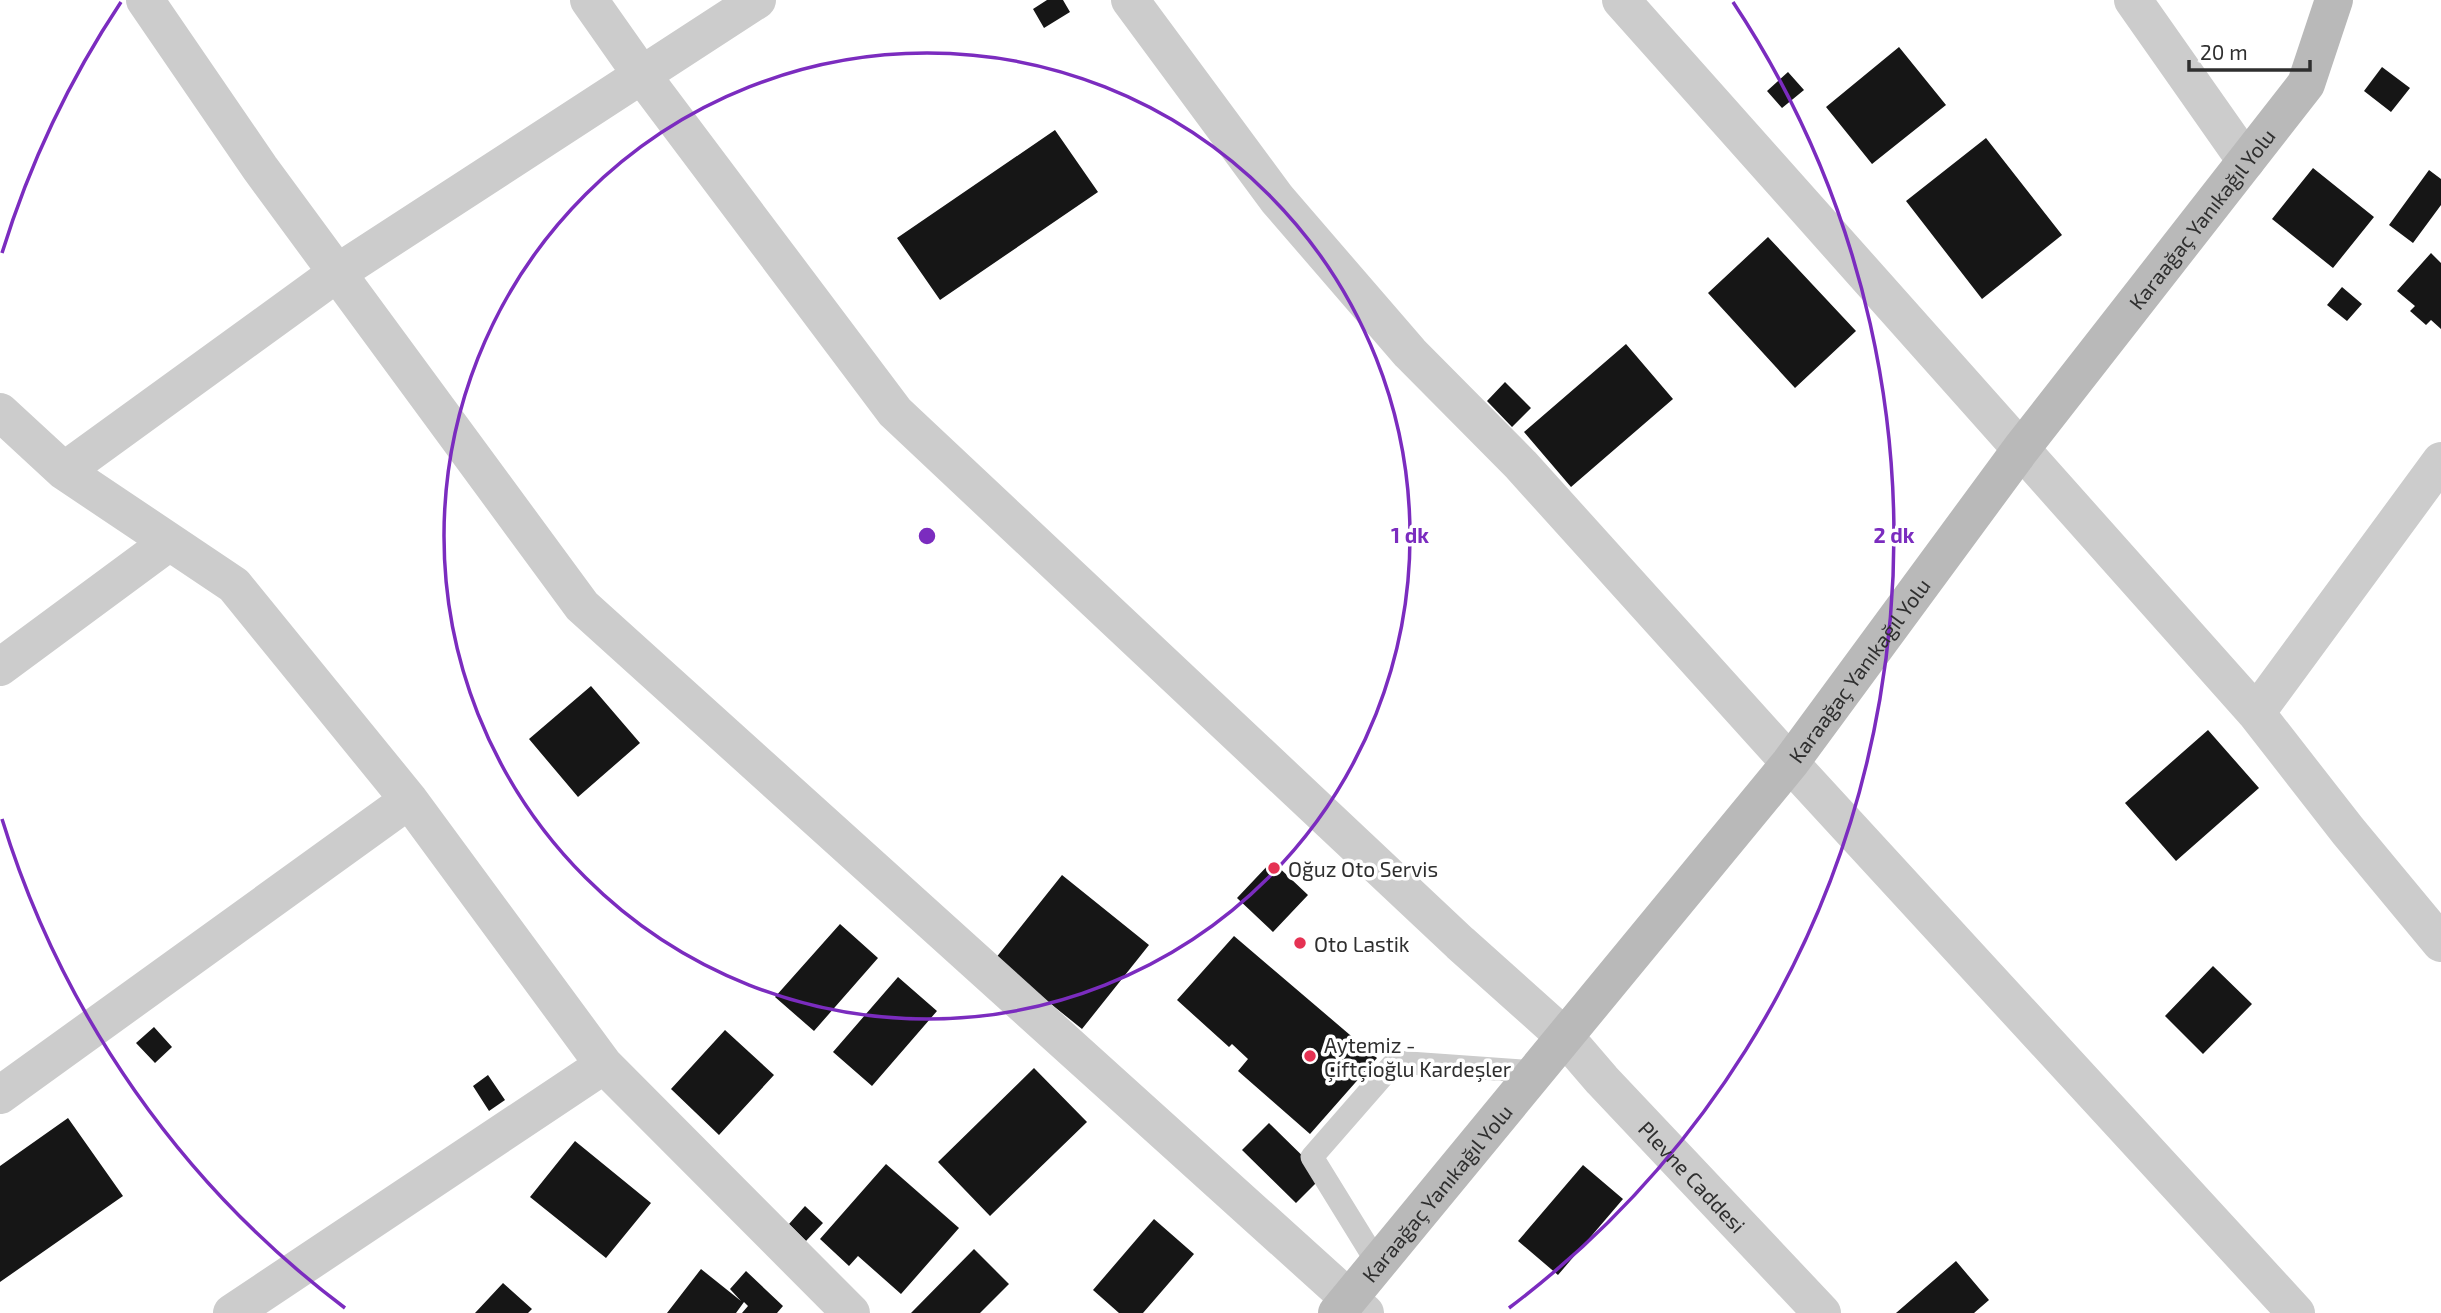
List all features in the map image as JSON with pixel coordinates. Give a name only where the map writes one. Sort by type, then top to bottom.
[{"type":"main road","name":"Karaağaç Yanıkağıl Yolu","points":[[1350,1308],[1378,1264],[1790,763],[2021,449],[2306,84],[2334,0]]},
{"type":"street","points":[[145,0],[260,168],[582,606],[1350,1308]]},
{"type":"street","name":"Plevne Caddesi","points":[[589,0],[641,74],[895,412],[1460,943],[1565,1037],[1602,1080],[1822,1313]]},
{"type":"street","points":[[64,471],[337,273],[757,0]]},
{"type":"street","points":[[1130,0],[1277,199],[1410,353],[1521,465],[1790,763],[2296,1313]]},
{"type":"street","points":[[1621,0],[2256,713],[2348,831],[2441,943]]},
{"type":"street","points":[[2133,0],[2246,161]]},
{"type":"street","points":[[0,412],[64,471],[234,585],[409,800],[604,1065],[850,1313]]},
{"type":"street","points":[[2256,713],[2441,461]]},
{"type":"street","points":[[0,667],[168,543]]},
{"type":"street","points":[[0,1095],[409,800]]},
{"type":"street","points":[[232,1313],[604,1065]]},
{"type":"lane","points":[[1378,1264],[1312,1157],[1395,1062],[1536,1072]]},
{"type":"building","points":[[1047,0],[1063,0],[1070,12],[1044,28],[1033,9]]},
{"type":"building","points":[[1899,47],[1946,105],[1872,164],[1826,107]]},
{"type":"building","points":[[2382,67],[2410,88],[2391,112],[2364,91]]},
{"type":"building","points":[[1788,72],[1804,90],[1782,108],[1767,91]]},
{"type":"building","points":[[1055,130],[1098,192],[940,300],[897,238]]},
{"type":"building","points":[[1986,138],[2062,235],[1982,299],[1906,201]]},
{"type":"building","points":[[2313,168],[2374,217],[2333,268],[2272,219]]},
{"type":"building","points":[[2429,170],[2441,179],[2441,205],[2413,243],[2389,225]]},
{"type":"building","points":[[1768,237],[1856,331],[1795,388],[1708,293]]},
{"type":"building","points":[[2431,253],[2441,263],[2441,329],[2431,320],[2426,325],[2410,311],[2415,306],[2397,291]]},
{"type":"building","points":[[2342,287],[2362,304],[2347,321],[2327,305]]},
{"type":"building","points":[[1626,344],[1673,399],[1571,487],[1524,432]]},
{"type":"building","points":[[1505,382],[1531,408],[1512,427],[1487,401]]},
{"type":"building","points":[[591,686],[640,743],[578,797],[529,739]]},
{"type":"building","points":[[2208,730],[2259,788],[2176,861],[2125,803]]},
{"type":"building","points":[[1272,861],[1308,895],[1273,932],[1237,898]]},
{"type":"building","points":[[1062,875],[1149,945],[1082,1029],[995,959]]},
{"type":"building","points":[[840,924],[878,958],[814,1031],[775,997]]},
{"type":"building","points":[[1234,936],[1377,1058],[1310,1134],[1238,1071],[1248,1059],[1232,1044],[1229,1047],[1177,1000]]},
{"type":"building","points":[[2213,966],[2252,1004],[2203,1054],[2165,1016]]},
{"type":"building","points":[[898,977],[937,1011],[872,1086],[833,1052]]},
{"type":"building","points":[[154,1027],[172,1047],[155,1063],[136,1043]]},
{"type":"building","points":[[725,1030],[774,1075],[719,1135],[671,1089]]},
{"type":"building","points":[[1034,1068],[1087,1122],[990,1216],[938,1162]]},
{"type":"building","points":[[488,1075],[505,1100],[489,1111],[473,1086]]},
{"type":"building","points":[[68,1118],[123,1196],[0,1282],[0,1166]]},
{"type":"building","points":[[1269,1123],[1323,1176],[1296,1203],[1242,1150]]},
{"type":"building","points":[[575,1141],[651,1203],[606,1258],[530,1197]]},
{"type":"building","points":[[886,1164],[959,1228],[901,1294],[858,1256],[849,1266],[820,1239]]},
{"type":"building","points":[[1583,1165],[1623,1199],[1558,1275],[1518,1241]]},
{"type":"building","points":[[805,1206],[823,1223],[806,1241],[789,1224]]},
{"type":"building","points":[[1154,1219],[1194,1254],[1143,1313],[1119,1313],[1093,1290]]},
{"type":"building","points":[[974,1249],[1009,1284],[980,1313],[911,1313]]},
{"type":"building","points":[[1956,1261],[1989,1300],[1974,1313],[1896,1313]]},
{"type":"building","points":[[701,1269],[741,1301],[730,1289],[746,1271],[783,1306],[777,1313],[742,1313],[748,1306],[744,1302],[736,1313],[667,1313]]},
{"type":"building","points":[[503,1283],[532,1309],[528,1313],[475,1313]]},
{"type":"place","name":"Oğuz Oto Servis","points":[[1274,868]]},
{"type":"place","name":"Oto Lastik","points":[[1300,943]]},
{"type":"place","name":"Aytemiz - Çiftçioğlu Kardeşler","points":[[1310,1056]]}]
